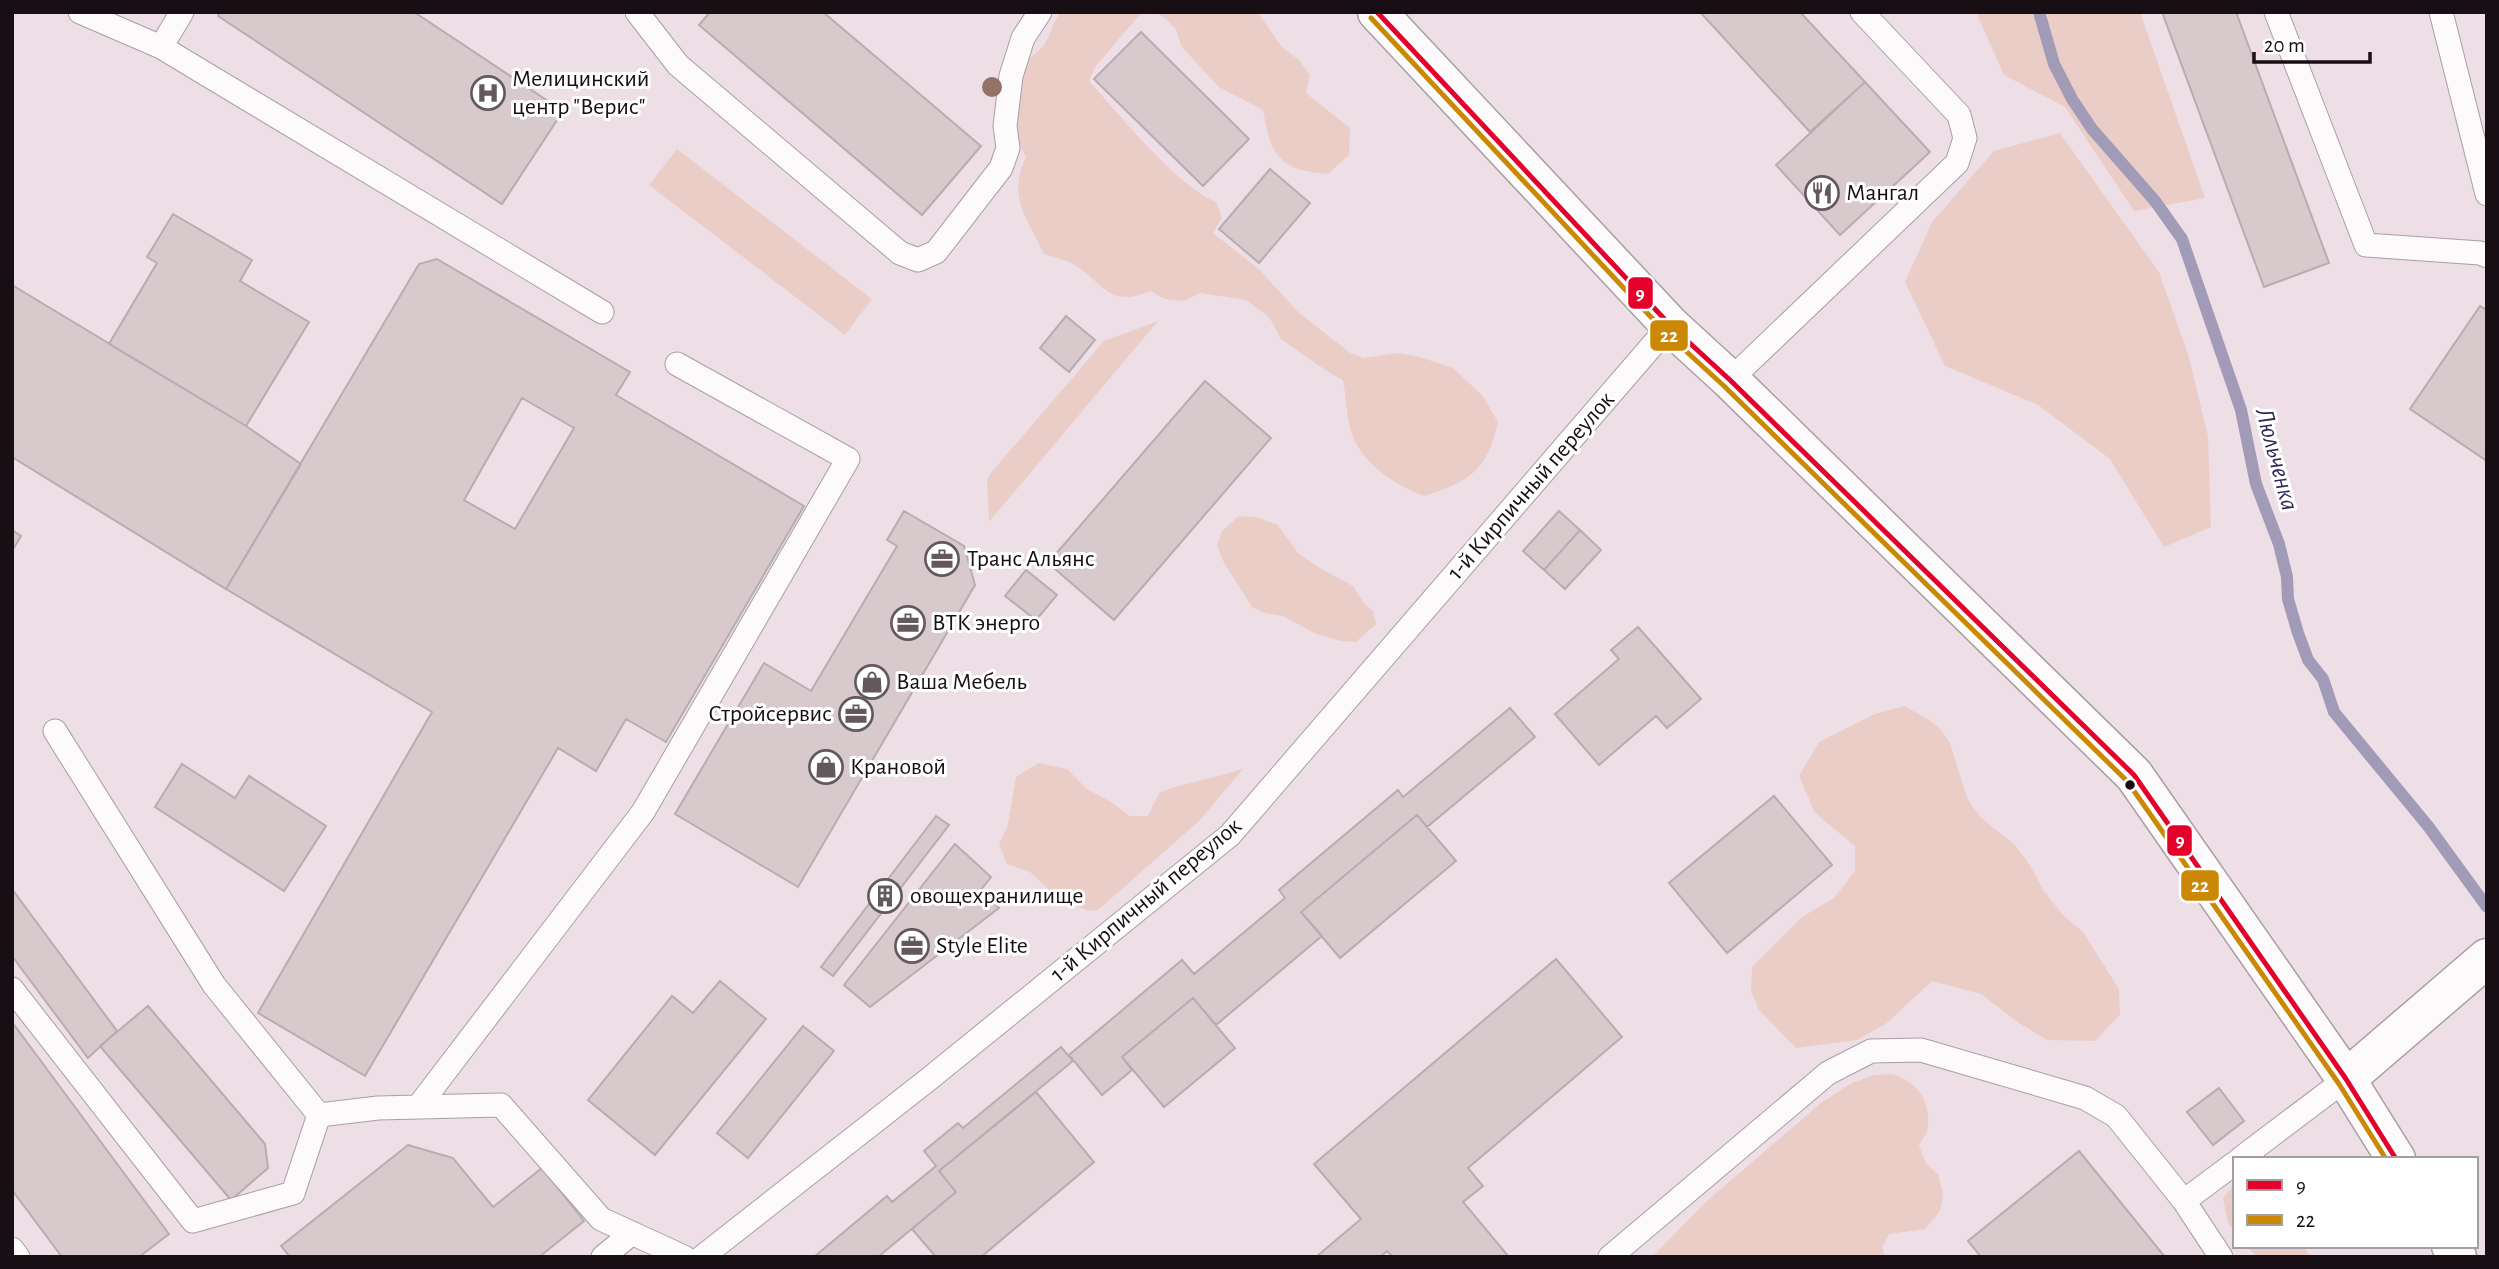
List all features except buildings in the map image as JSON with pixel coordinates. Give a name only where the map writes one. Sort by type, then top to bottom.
[{"type":"street","points":[[1377,12],[1670,325],[1730,380],[2134,775],[2346,1079],[2395,1157]]},
{"type":"street","points":[[2346,1079],[2487,958]]},
{"type":"lane","points":[[80,12],[161,47],[602,312]]},
{"type":"lane","points":[[161,47],[182,12]]},
{"type":"lane","points":[[637,12],[678,65],[900,253],[918,260],[936,252],[1001,169],[1008,148],[1005,125],[1011,76],[1023,37],[1040,12]]},
{"type":"lane","points":[[1730,380],[1957,163],[1965,138],[1959,115],[1862,12]]},
{"type":"lane","points":[[2276,12],[2366,244],[2480,253],[2487,256]]},
{"type":"lane","points":[[2441,12],[2487,194]]},
{"type":"lane","name":"1-й Кирпичный переулок","points":[[702,1257],[929,1079],[1230,835],[1670,325]]},
{"type":"lane","points":[[418,1107],[643,812],[848,458],[677,364]]},
{"type":"lane","points":[[55,731],[214,985],[319,1115]]},
{"type":"lane","points":[[12,989],[192,1221],[293,1193],[319,1115]]},
{"type":"lane","points":[[1610,1257],[1828,1073],[1871,1051],[1921,1050],[2085,1098],[2116,1116],[2185,1201],[2221,1257]]},
{"type":"lane","points":[[2243,1157],[2346,1079]]},
{"type":"lane","points":[[319,1115],[378,1108],[500,1105],[601,1219],[684,1257]]},
{"type":"lane","points":[[2185,1201],[2233,1165]]},
{"type":"lane","points":[[603,1257],[632,1233]]},
{"type":"lane","points":[[12,1249],[18,1257]]},
{"type":"shaded area","points":[[1061,12],[1152,12],[1141,14],[1136,19],[1095,67],[1089,81],[1166,165],[1200,193],[1216,202],[1222,217],[1213,233],[1259,269],[1298,312],[1350,353],[1364,358],[1398,353],[1420,357],[1453,368],[1483,396],[1498,422],[1488,452],[1474,472],[1453,485],[1424,496],[1379,470],[1354,440],[1343,380],[1281,339],[1269,317],[1246,300],[1200,293],[1185,301],[1165,299],[1150,291],[1136,296],[1115,295],[1071,263],[1044,254],[1026,218],[1019,196],[1018,184],[1026,157],[1018,136],[1017,86],[1021,68],[1044,45]]},
{"type":"shaded area","points":[[1153,12],[1258,13],[1282,47],[1299,60],[1310,75],[1306,93],[1350,128],[1349,155],[1328,174],[1298,169],[1288,164],[1274,150],[1263,110],[1219,87],[1181,46],[1176,29],[1162,16]]},
{"type":"shaded area","points":[[1976,12],[2140,12],[2205,198],[2134,211],[2065,107],[2004,75]]},
{"type":"shaded area","points":[[2060,133],[2159,272],[2188,354],[2208,436],[2211,527],[2164,547],[2110,459],[2038,405],[1945,366],[1905,282],[1932,222],[1994,151]]},
{"type":"shaded area","points":[[677,149],[872,299],[845,335],[649,185]]},
{"type":"shaded area","points":[[1158,321],[989,522],[987,478],[1002,460],[1104,341]]},
{"type":"shaded area","points":[[1239,516],[1256,517],[1278,525],[1298,553],[1353,586],[1365,605],[1373,611],[1376,624],[1356,642],[1341,641],[1316,634],[1283,616],[1265,613],[1252,607],[1224,563],[1217,545],[1222,531]]},
{"type":"shaded area","points":[[1904,706],[1940,729],[1950,743],[1967,798],[1980,817],[2015,845],[2030,865],[2043,890],[2063,915],[2083,932],[2119,989],[2120,1015],[2095,1041],[2047,1040],[1981,994],[1932,981],[1887,1023],[1857,1040],[1796,1048],[1759,1010],[1751,991],[1752,967],[1802,917],[1834,898],[1855,871],[1855,846],[1815,813],[1799,776],[1819,742],[1875,714]]},
{"type":"shaded area","points":[[1038,763],[1067,769],[1087,789],[1130,816],[1148,816],[1159,793],[1244,768],[1199,821],[1097,911],[1086,910],[1060,900],[1030,872],[1007,864],[999,845],[1008,824],[1016,777]]},
{"type":"shaded area","points":[[1892,1074],[1901,1077],[1920,1092],[1927,1107],[1928,1128],[1919,1146],[1927,1165],[1938,1174],[1943,1195],[1940,1211],[1925,1229],[1889,1234],[1882,1248],[1886,1257],[1652,1257],[1708,1200],[1821,1103],[1852,1083],[1874,1075]]},
{"type":"shaded area","points":[[2233,1186],[2233,1229],[2228,1223],[2223,1198]]},
{"type":"shaded area","points":[[2249,1248],[2304,1248],[2311,1257],[2256,1257]]},
{"type":"waterway","name":"Люльченка","points":[[2039,12],[2054,64],[2072,99],[2092,129],[2155,201],[2182,239],[2241,410],[2256,484],[2279,544],[2287,577],[2288,599],[2298,633],[2308,660],[2323,679],[2334,712],[2428,826],[2487,907]]},
{"type":"transit line","name":"9","points":[[1377,12],[1670,325],[1730,380],[2134,775],[2346,1079],[2395,1157]]},
{"type":"transit line","name":"22","points":[[1371,18],[1664,331],[1724,386],[2127,781],[2339,1084],[2385,1157]]},
{"type":"place","name":"Мелицинский центр \"Верис\"","points":[[488,93]]},
{"type":"place","name":"Мангал","points":[[1822,193]]},
{"type":"place","name":"Транс Альянс","points":[[942,559]]},
{"type":"place","name":"ВТК энерго","points":[[908,623]]},
{"type":"place","name":"Ваша Мебель","points":[[872,682]]},
{"type":"place","name":"Стройсервис","points":[[856,714]]},
{"type":"place","name":"Крановой","points":[[826,767]]},
{"type":"place","name":"овощехранилище","points":[[885,896]]},
{"type":"place","name":"Style Elite","points":[[912,946]]}]
